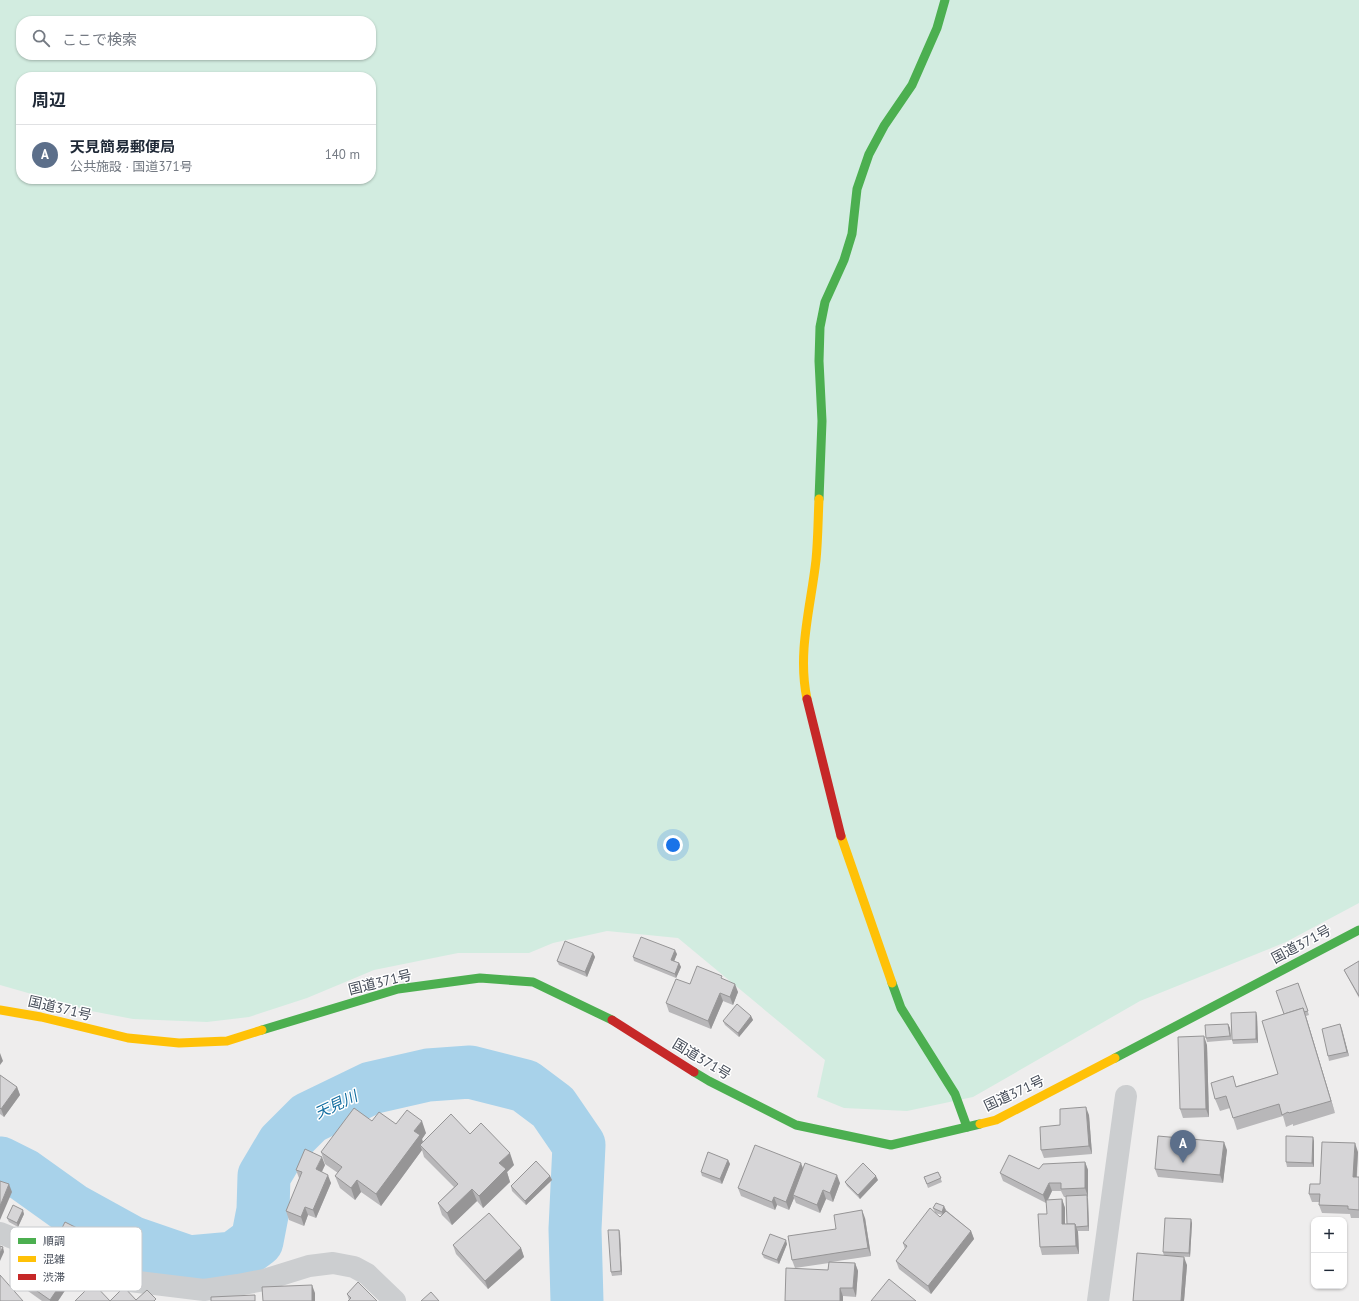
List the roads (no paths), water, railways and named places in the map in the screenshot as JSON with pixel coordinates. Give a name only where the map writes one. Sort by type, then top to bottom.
[{"type":"main road","points":[[945,0],[937,28],[912,85],[884,126],[869,154],[857,189],[852,234],[844,260],[825,302],[820,327],[819,361],[822,421],[816,560],[805,633],[804,684],[812,723],[841,837],[900,1008],[955,1094],[967,1127]]},
{"type":"main road","name":"国道371号","points":[[0,1010],[41,1017],[128,1038],[179,1043],[227,1041],[398,989],[480,978],[534,982],[620,1024],[709,1081],[796,1125],[891,1145],[996,1120],[1359,930]]},
{"type":"street","points":[[1098,1301],[1126,1096]]},
{"type":"street","points":[[0,1233],[10,1237]]},
{"type":"street","points":[[142,1282],[204,1290],[238,1286],[264,1280],[309,1266],[333,1263],[354,1267],[367,1274],[395,1301]]},
{"type":"waterway","name":"天見川","points":[[142,1246],[189,1262],[234,1258],[257,1241],[263,1210],[264,1176],[283,1144],[309,1118],[371,1088],[428,1075],[470,1072],[525,1086],[553,1107],[579,1145],[575,1229],[577,1301]]},
{"type":"waterway","name":"天見川","points":[[0,1163],[24,1175],[73,1210],[104,1227]]},
{"type":"place","name":"天見簡易郵便局","points":[[1183,1163]]}]
